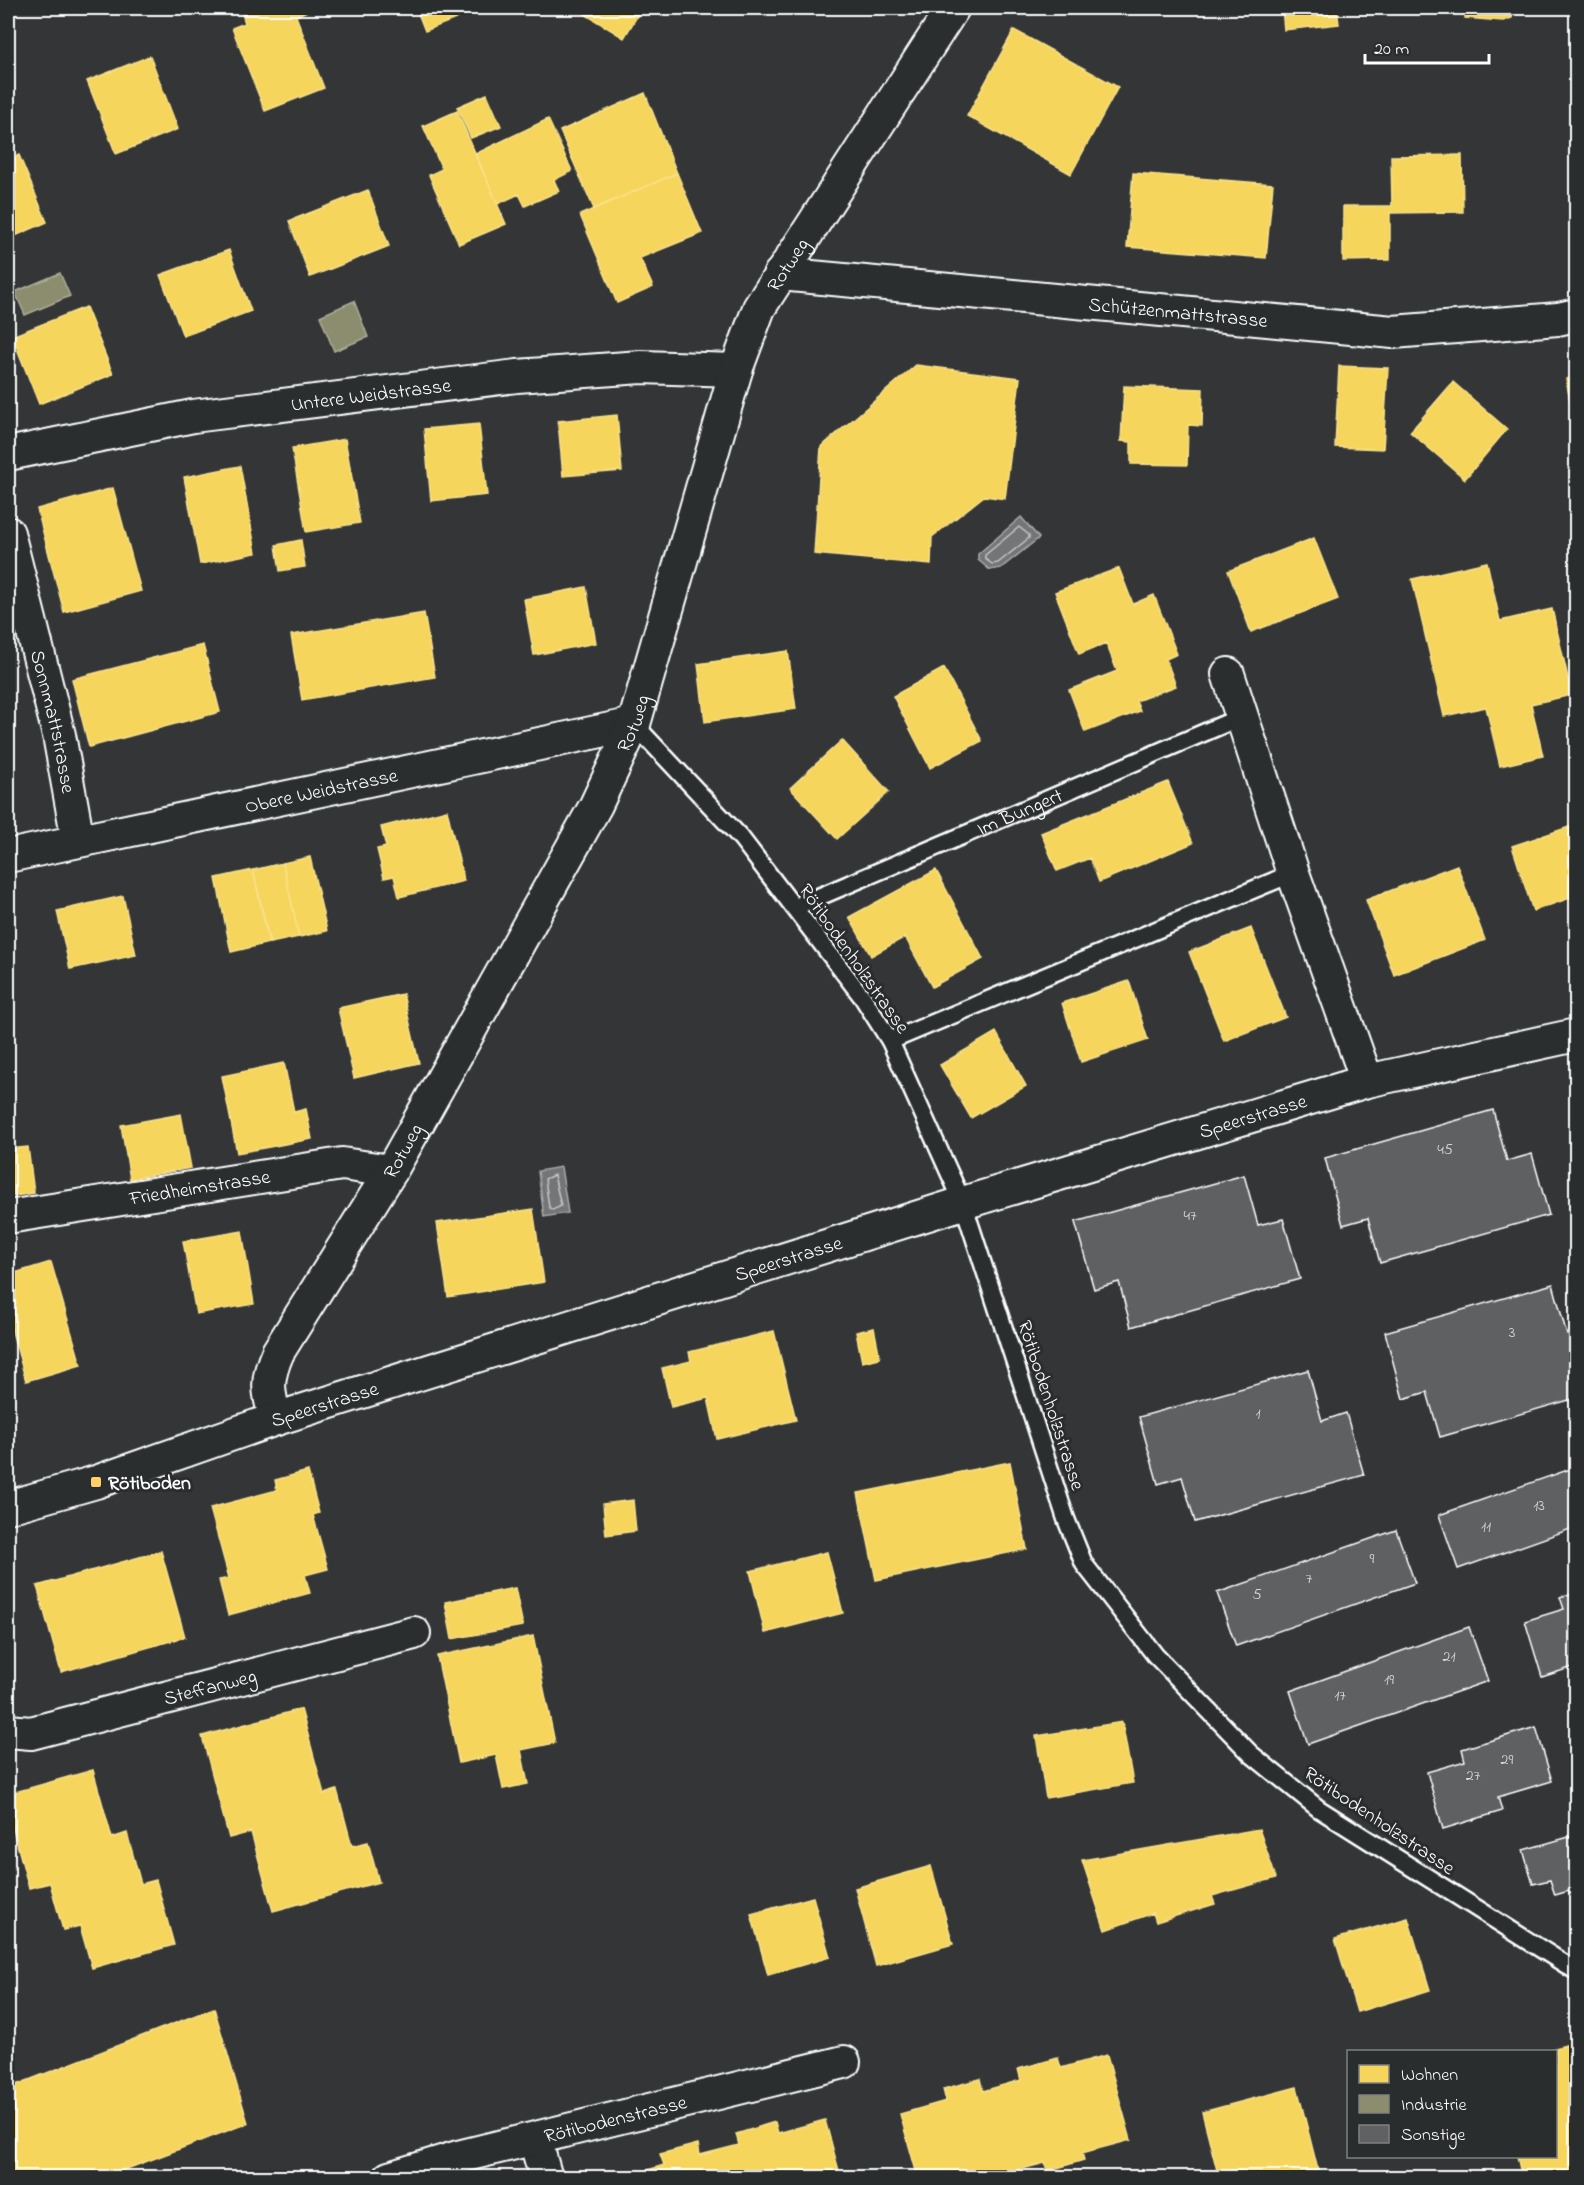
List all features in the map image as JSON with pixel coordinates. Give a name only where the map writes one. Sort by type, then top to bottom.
[{"type":"street","name":"Rotweg","points":[[276,1419],[268,1388],[269,1370],[278,1352],[391,1171],[596,805],[634,724],[736,370],[759,308],[953,8]]},
{"type":"street","name":"Schützenmattstrasse","points":[[780,274],[1393,332],[1576,315]]},
{"type":"street","name":"Untere Weidstrasse","points":[[8,454],[194,416],[517,376],[641,367],[736,370]]},
{"type":"street","name":"Sonnmattstrasse","points":[[8,533],[59,735],[78,840]]},
{"type":"street","points":[[1228,674],[1244,716],[1293,873],[1367,1081]]},
{"type":"street","name":"Obere Weidstrasse","points":[[8,856],[634,724]]},
{"type":"street","name":"Speerstrasse","points":[[8,1507],[96,1482],[276,1419],[963,1203],[1367,1081],[1576,1035]]},
{"type":"street","name":"Friedheimstrasse","points":[[8,1217],[342,1164],[391,1171]]},
{"type":"street","name":"Steffanweg","points":[[8,1731],[31,1733],[414,1633]]},
{"type":"street","name":"Rötibodenstrasse","points":[[388,2178],[458,2157],[844,2062]]},
{"type":"street","points":[[535,2139],[546,2178]]},
{"type":"lane","name":"Im Bungert","points":[[795,907],[1244,716]]},
{"type":"lane","name":"Rötibodenholzstrasse","points":[[634,724],[741,838],[862,998],[890,1041],[963,1203],[1066,1519],[1084,1564],[1155,1655],[1251,1754],[1319,1809],[1576,1971]]},
{"type":"lane","points":[[890,1041],[1293,873]]},
{"type":"water","points":[[1021,517],[1039,538],[1001,568],[990,570],[978,560],[978,554]]},
{"type":"water","points":[[561,1167],[568,1213],[544,1217],[538,1171]]},
{"type":"building: Wohnen","points":[[240,8],[313,8],[296,16],[324,88],[265,111],[232,28],[245,23]]},
{"type":"building: Wohnen","points":[[416,8],[471,8],[471,13],[425,31]]},
{"type":"building: Wohnen","points":[[575,8],[642,8],[624,38]]},
{"type":"building: Wohnen","points":[[1282,8],[1337,8],[1339,24],[1284,30]]},
{"type":"building: Wohnen","points":[[1457,8],[1514,8],[1512,18],[1503,21],[1465,18],[1465,10],[1457,10]]},
{"type":"building: Wohnen","points":[[1014,30],[1118,87],[1071,174],[967,116]]},
{"type":"building: Wohnen","points":[[150,56],[178,129],[116,154],[87,81]]},
{"type":"building: Wohnen","points":[[645,93],[677,173],[594,209],[560,131]]},
{"type":"building: Wohnen","points":[[487,94],[501,126],[471,138],[457,107]]},
{"type":"building: Wohnen","points":[[457,111],[506,224],[459,244],[429,175],[442,169],[423,126]]},
{"type":"building: Wohnen","points":[[548,119],[572,171],[554,180],[559,191],[525,206],[519,194],[498,204],[475,154]]},
{"type":"building: Wohnen","points":[[19,155],[47,222],[8,239],[8,160]]},
{"type":"building: Wohnen","points":[[1462,155],[1463,212],[1390,213],[1390,260],[1343,261],[1343,206],[1392,206],[1391,156]]},
{"type":"building: Wohnen","points":[[677,173],[702,233],[640,258],[653,287],[617,303],[580,215]]},
{"type":"building: Wohnen","points":[[1133,173],[1273,184],[1266,258],[1127,247]]},
{"type":"building: Wohnen","points":[[368,190],[389,246],[310,277],[289,221]]},
{"type":"building: Wohnen","points":[[229,250],[251,311],[183,336],[160,275]]},
{"type":"building: Wohnen","points":[[86,307],[113,374],[39,404],[12,336]]},
{"type":"building: Wohnen","points":[[916,365],[1020,378],[1005,499],[984,496],[932,537],[931,565],[814,554],[821,447]]},
{"type":"building: Wohnen","points":[[1339,366],[1388,368],[1383,449],[1335,447]]},
{"type":"building: Wohnen","points":[[1576,377],[1576,434],[1566,379]]},
{"type":"building: Wohnen","points":[[1453,382],[1507,429],[1465,479],[1410,432]]},
{"type":"building: Wohnen","points":[[1124,386],[1203,389],[1202,426],[1188,425],[1187,465],[1131,464],[1131,442],[1121,441]]},
{"type":"building: Wohnen","points":[[617,415],[622,471],[563,476],[558,421]]},
{"type":"building: Wohnen","points":[[479,424],[487,495],[431,501],[424,429]]},
{"type":"building: Wohnen","points":[[345,439],[360,523],[306,532],[292,448]]},
{"type":"building: Wohnen","points":[[240,466],[256,553],[200,564],[184,477]]},
{"type":"building: Wohnen","points":[[113,488],[141,591],[64,612],[37,509]]},
{"type":"building: Wohnen","points":[[1314,538],[1338,599],[1251,632],[1228,571]]},
{"type":"building: Wohnen","points":[[301,540],[305,567],[280,571],[276,545]]},
{"type":"building: Wohnen","points":[[1487,562],[1500,621],[1552,609],[1572,695],[1531,704],[1543,756],[1500,766],[1486,707],[1444,716],[1412,579]]},
{"type":"building: Wohnen","points":[[1119,568],[1133,604],[1154,595],[1177,654],[1166,659],[1176,686],[1136,701],[1140,711],[1085,732],[1069,690],[1117,671],[1106,643],[1079,654],[1055,592]]},
{"type":"building: Wohnen","points":[[586,587],[596,643],[534,655],[524,599]]},
{"type":"building: Wohnen","points":[[424,613],[435,677],[302,700],[291,635]]},
{"type":"building: Wohnen","points":[[203,645],[220,712],[89,747],[72,679]]},
{"type":"building: Wohnen","points":[[788,651],[796,709],[705,722],[698,664]]},
{"type":"building: Wohnen","points":[[944,668],[982,741],[930,768],[893,696]]},
{"type":"building: Wohnen","points":[[842,740],[889,792],[837,839],[790,788]]},
{"type":"building: Wohnen","points":[[1168,782],[1193,843],[1099,882],[1090,858],[1057,871],[1041,833]]},
{"type":"building: Wohnen","points":[[447,810],[464,881],[399,897],[394,876],[384,878],[377,849],[386,847],[381,827]]},
{"type":"building: Wohnen","points":[[1572,826],[1576,841],[1576,896],[1533,911],[1512,846]]},
{"type":"building: Wohnen","points":[[310,857],[327,931],[299,937],[283,863]]},
{"type":"building: Wohnen","points":[[283,863],[299,937],[270,943],[253,870]]},
{"type":"building: Wohnen","points":[[1457,865],[1485,940],[1394,975],[1366,900]]},
{"type":"building: Wohnen","points":[[253,870],[269,943],[231,952],[216,878]]},
{"type":"building: Wohnen","points":[[936,870],[983,959],[932,987],[905,937],[871,956],[849,917]]},
{"type":"building: Wohnen","points":[[123,896],[136,955],[70,969],[57,911]]},
{"type":"building: Wohnen","points":[[1251,928],[1286,1017],[1224,1041],[1189,952]]},
{"type":"building: Wohnen","points":[[1129,981],[1148,1040],[1081,1062],[1062,1003]]},
{"type":"building: Wohnen","points":[[403,994],[419,1063],[354,1078],[338,1008]]},
{"type":"building: Wohnen","points":[[996,1032],[1026,1086],[971,1118],[940,1065]]},
{"type":"building: Wohnen","points":[[284,1063],[294,1112],[306,1109],[312,1139],[237,1153],[222,1076]]},
{"type":"building: Wohnen","points":[[181,1114],[191,1168],[130,1179],[121,1125]]},
{"type":"building: Wohnen","points":[[28,1147],[34,1193],[8,1197],[8,1149]]},
{"type":"building: Wohnen","points":[[533,1209],[544,1282],[448,1297],[437,1223]]},
{"type":"building: Wohnen","points":[[242,1231],[254,1304],[196,1314],[183,1241]]},
{"type":"building: Wohnen","points":[[51,1262],[81,1365],[26,1381],[8,1317],[8,1275]]},
{"type":"building: Wohnen","points":[[874,1328],[880,1358],[862,1362],[856,1332]]},
{"type":"building: Wohnen","points":[[774,1331],[796,1420],[717,1439],[708,1398],[671,1407],[662,1368],[691,1361],[689,1352]]},
{"type":"building: Wohnen","points":[[1010,1462],[1027,1549],[876,1580],[858,1493]]},
{"type":"building: Wohnen","points":[[308,1471],[319,1513],[313,1515],[328,1569],[305,1575],[310,1593],[228,1615],[219,1580],[229,1578],[210,1508],[277,1490],[275,1480]]},
{"type":"building: Wohnen","points":[[633,1500],[636,1531],[606,1535],[603,1504]]},
{"type":"building: Wohnen","points":[[161,1551],[185,1637],[61,1672],[37,1586]]},
{"type":"building: Wohnen","points":[[827,1552],[843,1613],[765,1633],[750,1571]]},
{"type":"building: Wohnen","points":[[515,1588],[523,1626],[452,1639],[445,1602]]},
{"type":"building: Wohnen","points":[[533,1636],[555,1743],[521,1750],[528,1784],[503,1789],[496,1755],[459,1763],[437,1656]]},
{"type":"building: Wohnen","points":[[301,1709],[324,1794],[337,1790],[352,1846],[368,1842],[379,1882],[273,1911],[251,1832],[229,1838],[202,1736]]},
{"type":"building: Wohnen","points":[[1122,1722],[1133,1783],[1046,1798],[1036,1736]]},
{"type":"building: Wohnen","points":[[93,1770],[112,1838],[127,1833],[141,1884],[156,1880],[174,1945],[92,1968],[80,1926],[63,1930],[50,1883],[29,1888],[8,1811],[8,1794]]},
{"type":"building: Wohnen","points":[[1259,1829],[1276,1878],[1212,1896],[1215,1904],[1156,1922],[1153,1913],[1105,1930],[1082,1860]]},
{"type":"building: Wohnen","points":[[931,1866],[953,1944],[876,1966],[855,1888]]},
{"type":"building: Wohnen","points":[[813,1897],[830,1957],[768,1975],[751,1914]]},
{"type":"building: Wohnen","points":[[1408,1918],[1430,1990],[1357,2012],[1335,1939]]},
{"type":"building: Wohnen","points":[[214,2008],[248,2123],[103,2178],[8,2178],[8,2088]]},
{"type":"building: Wohnen","points":[[1573,2043],[1576,2055],[1576,2178],[1522,2178],[1517,2158],[1557,2158],[1557,2050],[1548,2050]]},
{"type":"building: Wohnen","points":[[1107,2055],[1131,2140],[1082,2153],[1084,2160],[1047,2171],[1045,2163],[1007,2173],[1008,2178],[918,2178],[900,2114],[946,2101],[943,2089],[980,2079],[983,2091],[1021,2080],[1018,2069],[1058,2058],[1061,2068]]},
{"type":"building: Wohnen","points":[[1297,2087],[1320,2178],[1219,2178],[1202,2112]]},
{"type":"building: Wohnen","points":[[825,2120],[841,2178],[622,2178],[664,2165],[660,2154],[698,2144],[700,2155],[739,2145],[736,2134],[775,2122],[778,2133]]},
{"type":"building: Industrie","points":[[60,273],[70,296],[25,315],[15,292]]},
{"type":"building: Industrie","points":[[354,301],[368,337],[334,351],[320,316]]},
{"type":"building: Sonstige","points":[[1493,1110],[1507,1161],[1532,1154],[1549,1215],[1380,1263],[1368,1218],[1343,1225],[1325,1158]]},
{"type":"building: Sonstige","points":[[1244,1175],[1258,1225],[1283,1219],[1300,1279],[1131,1327],[1119,1282],[1094,1289],[1075,1222]]},
{"type":"building: Sonstige","points":[[1553,1284],[1567,1335],[1576,1332],[1576,1398],[1440,1437],[1427,1392],[1403,1399],[1385,1332]]},
{"type":"building: Sonstige","points":[[1308,1370],[1322,1421],[1346,1413],[1364,1475],[1195,1522],[1182,1477],[1158,1484],[1139,1417]]},
{"type":"building: Sonstige","points":[[1576,1467],[1576,1527],[1458,1569],[1439,1515]]},
{"type":"building: Sonstige","points":[[1396,1530],[1415,1583],[1236,1646],[1217,1593]]},
{"type":"building: Sonstige","points":[[1576,1592],[1576,1666],[1542,1677],[1525,1621],[1564,1609],[1560,1597]]},
{"type":"building: Sonstige","points":[[1469,1627],[1488,1681],[1308,1744],[1290,1691]]},
{"type":"building: Sonstige","points":[[1536,1727],[1552,1781],[1498,1797],[1502,1811],[1443,1829],[1427,1772],[1465,1761],[1462,1749]]},
{"type":"building: Sonstige","points":[[1576,1835],[1576,1917],[1569,1891],[1555,1895],[1550,1880],[1533,1884],[1523,1850]]},
{"type":"place","name":"Rötiboden","points":[[96,1482]]}]
